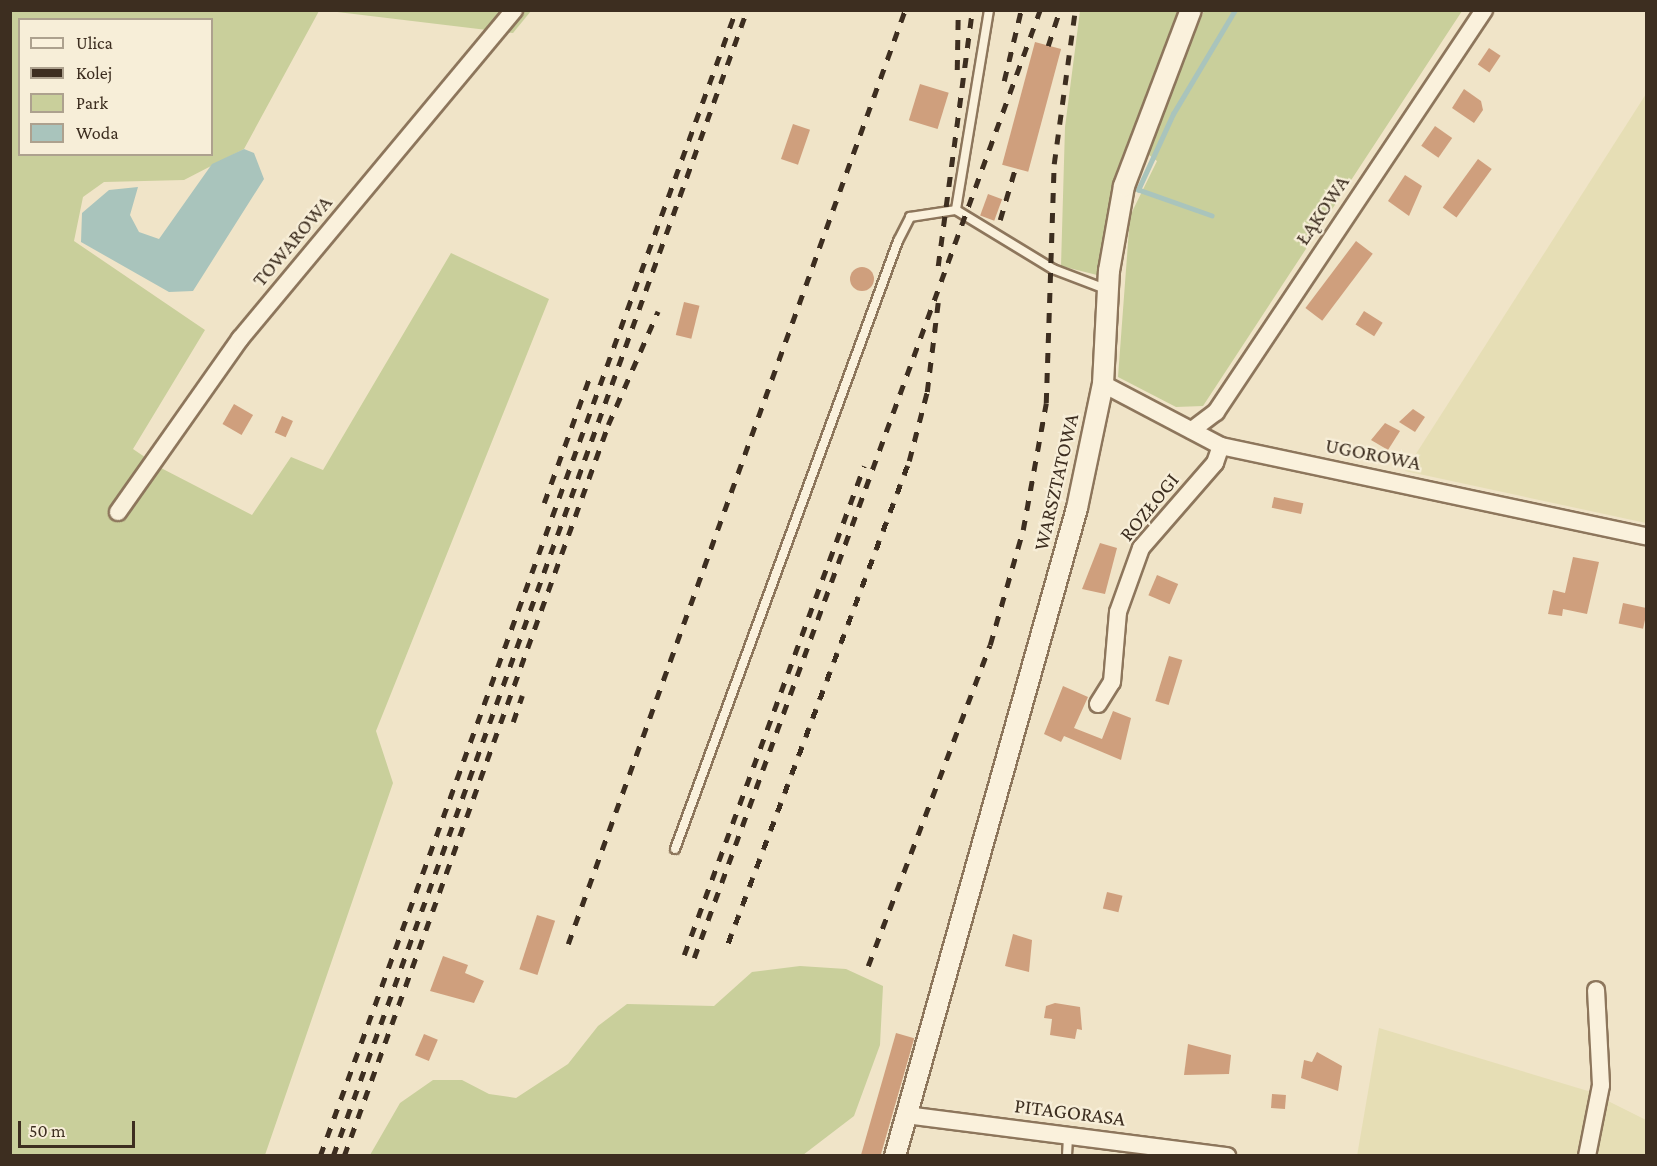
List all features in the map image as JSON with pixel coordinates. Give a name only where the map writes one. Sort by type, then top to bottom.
[{"type":"street","name":"TOWAROWA","points":[[118,512],[240,339],[514,10]]},
{"type":"street","name":"WARSZTATOWA","points":[[895,1155],[1077,508],[1103,384],[1108,291],[1124,186],[1191,10]]},
{"type":"street","name":"ŁĄKOWA","points":[[1192,430],[1216,412],[1484,10]]},
{"type":"street","name":"UGOROWA","points":[[1103,384],[1221,446],[1647,536]]},
{"type":"street","name":"ROZŁOGI","points":[[1098,704],[1112,682],[1118,612],[1140,548],[1215,463],[1221,446]]},
{"type":"street","points":[[1587,1155],[1601,1085],[1596,990]]},
{"type":"street","name":"PITAGORASA","points":[[906,1115],[1227,1155]]},
{"type":"lane","points":[[956,210],[989,10]]},
{"type":"lane","points":[[675,849],[898,241],[910,217],[956,210],[1053,269],[1108,291]]},
{"type":"lane","points":[[1067,1155],[1068,1135]]},
{"type":"shaded area","points":[[1646,94],[1646,523],[1405,471]]},
{"type":"shaded area","points":[[1379,1028],[1588,1091],[1646,1120],[1646,1155],[1357,1156]]},
{"type":"green space","points":[[10,11],[319,11],[244,149],[184,180],[104,182],[83,197],[74,241],[205,330],[133,449],[161,468],[252,515],[291,457],[323,470],[451,253],[549,299],[376,731],[393,783],[265,1155],[11,1155]]},
{"type":"green space","points":[[329,11],[531,11],[513,33]]},
{"type":"green space","points":[[1080,11],[1178,11],[1118,168],[1097,275],[1061,266],[1065,127]]},
{"type":"green space","points":[[1204,11],[1462,11],[1203,406],[1176,407],[1118,377],[1130,216],[1157,161],[1145,152]]},
{"type":"green space","points":[[800,966],[846,969],[883,986],[880,1045],[854,1116],[803,1155],[370,1155],[400,1103],[433,1080],[462,1080],[489,1094],[516,1098],[568,1064],[598,1026],[627,1004],[714,1006],[752,972]]},
{"type":"water","points":[[244,149],[254,153],[264,179],[193,291],[169,292],[81,242],[82,213],[109,190],[138,187],[130,215],[139,232],[159,239],[212,164]]},
{"type":"building","points":[[1035,42],[1061,49],[1028,172],[1002,165]]},
{"type":"building","points":[[1489,48],[1501,56],[1489,72],[1478,65]]},
{"type":"building","points":[[920,84],[949,93],[938,129],[909,120]]},
{"type":"building","points":[[1464,89],[1481,101],[1483,110],[1474,123],[1452,108]]},
{"type":"building","points":[[793,124],[810,130],[798,165],[781,159]]},
{"type":"building","points":[[1435,126],[1452,138],[1438,158],[1421,146]]},
{"type":"building","points":[[1478,159],[1492,169],[1456,218],[1443,208]]},
{"type":"building","points":[[1405,175],[1422,186],[1409,216],[1388,201]]},
{"type":"building","points":[[988,194],[1002,199],[994,221],[980,216]]},
{"type":"building","points":[[1356,241],[1373,254],[1322,321],[1305,308]]},
{"type":"building","points":[[862,267],[871,270],[874,279],[871,288],[862,291],[853,288],[850,279],[853,270]]},
{"type":"building","points":[[684,302],[700,306],[691,339],[676,335]]},
{"type":"building","points":[[1364,311],[1383,323],[1374,336],[1356,325]]},
{"type":"building","points":[[234,404],[253,415],[242,435],[222,424]]},
{"type":"building","points":[[1413,409],[1425,417],[1415,432],[1399,422]]},
{"type":"building","points":[[282,416],[293,421],[286,437],[275,432]]},
{"type":"building","points":[[1385,423],[1400,431],[1388,450],[1371,440]]},
{"type":"building","points":[[1274,497],[1303,503],[1301,514],[1272,508]]},
{"type":"building","points":[[1100,543],[1117,548],[1105,594],[1082,589]]},
{"type":"building","points":[[1573,557],[1599,562],[1587,614],[1563,609],[1562,616],[1548,614],[1553,590],[1565,593]]},
{"type":"building","points":[[1157,575],[1178,584],[1170,604],[1148,595]]},
{"type":"building","points":[[1623,603],[1646,608],[1643,629],[1619,624]]},
{"type":"building","points":[[1169,656],[1182,660],[1169,705],[1155,701]]},
{"type":"building","points":[[1063,686],[1088,697],[1074,728],[1102,739],[1113,711],[1131,718],[1121,760],[1064,736],[1061,742],[1044,734]]},
{"type":"building","points":[[1107,892],[1123,896],[1118,912],[1103,908]]},
{"type":"building","points":[[537,915],[555,921],[537,975],[519,969]]},
{"type":"building","points":[[1013,934],[1032,940],[1029,972],[1005,966]]},
{"type":"building","points":[[443,956],[468,965],[465,973],[484,981],[474,1003],[430,991]]},
{"type":"building","points":[[1055,1003],[1080,1007],[1082,1030],[1077,1029],[1075,1039],[1050,1035],[1052,1019],[1044,1018],[1046,1006]]},
{"type":"building","points":[[896,1033],[914,1038],[880,1156],[861,1154]]},
{"type":"building","points":[[424,1034],[438,1040],[429,1061],[415,1055]]},
{"type":"building","points":[[1188,1044],[1231,1055],[1229,1074],[1184,1075]]},
{"type":"building","points":[[1317,1052],[1342,1066],[1338,1091],[1301,1078],[1304,1060],[1312,1062]]},
{"type":"building","points":[[1272,1094],[1286,1095],[1285,1109],[1271,1108]]},
{"type":"waterway","points":[[1212,216],[1138,190],[1173,114],[1235,10]]},
{"type":"railway","points":[[320,1156],[736,10]]},
{"type":"railway","points":[[333,1156],[747,10]]},
{"type":"railway","points":[[568,944],[905,10]]},
{"type":"railway","points":[[957,70],[958,10]]},
{"type":"railway","points":[[938,266],[972,10]]},
{"type":"railway","points":[[1004,81],[1021,10]]},
{"type":"railway","points":[[694,958],[1040,10]]},
{"type":"railway","points":[[1048,46],[1060,10]]},
{"type":"railway","points":[[868,966],[990,645],[1023,530],[1046,403],[1054,164],[1075,10]]},
{"type":"railway","points":[[1000,220],[1015,169]]},
{"type":"railway","points":[[728,943],[909,461],[927,392],[938,303]]},
{"type":"railway","points":[[344,1156],[608,425],[658,311]]},
{"type":"railway","points":[[544,503],[591,373]]},
{"type":"railway","points":[[684,955],[864,466]]},
{"type":"railway","points":[[513,722],[522,696]]}]
